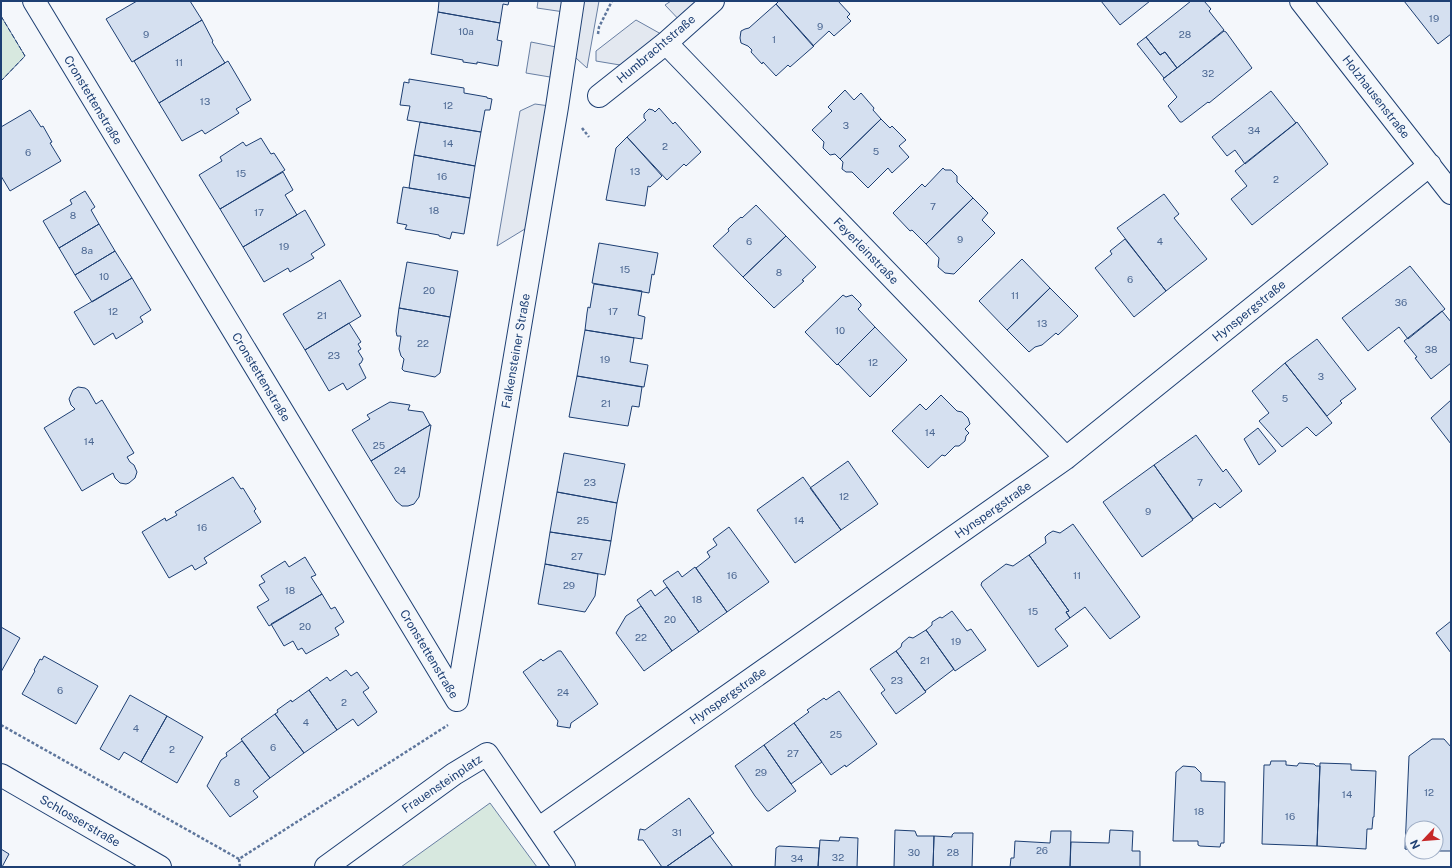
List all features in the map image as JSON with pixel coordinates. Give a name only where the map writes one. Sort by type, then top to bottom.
[{"type":"street","name":"Cronstettenstraße","points":[[34,1],[461,707]]},
{"type":"street","name":"Falkensteiner Straße","points":[[461,707],[573,1]]},
{"type":"street","name":"Humbrachtstraße","points":[[599,96],[666,43],[713,1]]},
{"type":"street","name":"Holzhausenstraße","points":[[1301,1],[1451,193]]},
{"type":"street","name":"Feyerleinstraße","points":[[666,43],[1066,458]]},
{"type":"street","name":"Hynspergstraße","points":[[538,829],[1066,458],[1430,165]]},
{"type":"street","name":"Frauensteinplatz","points":[[326,867],[454,774],[487,754],[564,867]]},
{"type":"street","name":"Schlosserstraße","points":[[1,775],[160,867]]},
{"type":"path","points":[[240,859],[461,707]]},
{"type":"path","points":[[1,725],[240,859]]},
{"type":"path","points":[[240,859],[240,867]]},
{"type":"shaded area","points":[[538,1],[599,1],[587,68],[566,49],[571,13],[537,8]]},
{"type":"shaded area","points":[[671,1],[713,1],[685,26],[665,5]]},
{"type":"shaded area","points":[[1,16],[25,56],[1,81]]},
{"type":"shaded area","points":[[636,20],[661,34],[620,65],[596,61],[596,51]]},
{"type":"shaded area","points":[[531,42],[566,49],[562,79],[526,73]]},
{"type":"shaded area","points":[[535,104],[557,107],[538,221],[497,246],[520,111]]},
{"type":"shaded area","points":[[490,803],[537,867],[401,867]]},
{"type":"building","points":[[137,1],[190,1],[202,20],[132,62],[106,19]]},
{"type":"building","points":[[439,1],[509,1],[508,5],[503,4],[500,23],[438,12]]},
{"type":"building","points":[[779,1],[838,1],[850,14],[847,17],[851,21],[834,36],[829,31],[813,46],[776,4]]},
{"type":"building","points":[[1101,1],[1150,1],[1120,25]]},
{"type":"building","points":[[1191,1],[1204,1],[1211,9],[1209,11],[1224,30],[1177,68],[1165,52],[1160,55],[1146,37]]},
{"type":"building","points":[[1404,1],[1451,1],[1451,34],[1438,44]]},
{"type":"building","points":[[776,4],[814,46],[790,67],[788,65],[776,76],[763,62],[762,64],[751,52],[752,50],[748,46],[741,43],[740,38],[741,31],[749,28]]},
{"type":"building","points":[[438,12],[500,23],[497,40],[502,41],[498,66],[477,62],[477,64],[463,62],[463,60],[431,54]]},
{"type":"building","points":[[202,20],[213,41],[212,42],[225,63],[159,103],[134,61]]},
{"type":"building","points":[[1224,31],[1252,68],[1209,103],[1208,102],[1180,122],[1168,106],[1177,97],[1163,79]]},
{"type":"building","points":[[1146,37],[1160,55],[1165,52],[1177,68],[1164,78],[1137,44]]},
{"type":"building","points":[[228,61],[251,100],[236,109],[239,113],[205,134],[202,130],[182,141],[159,103]]},
{"type":"building","points":[[409,79],[464,88],[464,93],[492,99],[490,110],[485,110],[481,132],[407,120],[410,106],[400,105],[404,82],[409,83]]},
{"type":"building","points":[[845,90],[854,100],[861,93],[881,119],[840,159],[835,154],[830,155],[823,148],[824,142],[812,130],[832,111],[828,107]]},
{"type":"building","points":[[1271,91],[1296,123],[1245,164],[1235,150],[1227,156],[1212,137]]},
{"type":"building","points":[[659,108],[673,124],[675,122],[701,152],[686,166],[684,164],[667,180],[627,137],[646,120],[644,118],[644,114],[649,109],[655,112]]},
{"type":"building","points":[[30,110],[41,127],[43,126],[52,142],[50,143],[61,161],[10,191],[1,176],[1,127]]},
{"type":"building","points":[[881,119],[890,128],[892,126],[906,140],[899,146],[909,157],[892,173],[888,168],[868,188],[852,172],[846,172],[842,169],[843,162],[840,159]]},
{"type":"building","points":[[420,122],[481,132],[475,166],[414,155]]},
{"type":"building","points":[[1297,122],[1328,164],[1252,225],[1231,199],[1247,186],[1235,171]]},
{"type":"building","points":[[627,137],[662,176],[650,187],[648,186],[645,206],[606,200],[616,148]]},
{"type":"building","points":[[261,138],[271,154],[274,153],[285,170],[220,209],[199,175],[222,161],[220,157],[243,142],[246,146]]},
{"type":"building","points":[[414,155],[475,166],[470,198],[409,188]]},
{"type":"building","points":[[943,168],[945,170],[951,170],[957,176],[957,182],[973,198],[926,244],[912,230],[910,231],[893,213],[922,184],[925,187]]},
{"type":"building","points":[[283,172],[293,190],[285,195],[297,215],[243,247],[220,209]]},
{"type":"building","points":[[403,187],[470,198],[464,234],[452,232],[450,239],[439,235],[405,229],[407,225],[397,223]]},
{"type":"building","points":[[85,191],[95,207],[91,210],[99,224],[59,248],[43,221],[72,204],[70,200]]},
{"type":"building","points":[[1164,194],[1179,214],[1174,218],[1207,259],[1166,291],[1117,228]]},
{"type":"building","points":[[973,198],[988,213],[982,220],[995,233],[954,274],[945,273],[938,267],[939,258],[926,244]]},
{"type":"building","points":[[756,205],[786,236],[743,277],[713,246],[729,231],[728,229],[734,223]]},
{"type":"building","points":[[305,210],[325,245],[311,254],[314,258],[290,272],[288,268],[264,282],[243,247]]},
{"type":"building","points":[[99,224],[115,251],[75,275],[59,248]]},
{"type":"building","points":[[786,236],[816,267],[802,280],[804,281],[774,308],[743,277]]},
{"type":"building","points":[[1125,239],[1166,291],[1134,317],[1095,268],[1112,254],[1110,251]]},
{"type":"building","points":[[599,243],[658,253],[654,275],[652,274],[649,293],[592,283]]},
{"type":"building","points":[[115,251],[132,278],[92,302],[75,275]]},
{"type":"building","points":[[1022,259],[1050,288],[1007,330],[979,301]]},
{"type":"building","points":[[407,262],[458,271],[450,317],[399,308]]},
{"type":"building","points":[[1410,266],[1445,309],[1408,339],[1399,327],[1368,351],[1342,318]]},
{"type":"building","points":[[132,278],[151,310],[140,317],[143,322],[116,339],[113,333],[94,345],[74,312]]},
{"type":"building","points":[[340,280],[361,316],[305,350],[283,314]]},
{"type":"building","points":[[594,284],[642,291],[638,315],[645,317],[642,339],[585,330],[588,307],[590,308]]},
{"type":"building","points":[[1050,288],[1078,316],[1058,335],[1056,333],[1042,345],[1035,347],[1029,352],[1007,330]]},
{"type":"building","points":[[843,295],[846,297],[852,295],[861,304],[858,309],[875,327],[837,365],[805,332]]},
{"type":"building","points":[[399,308],[450,317],[440,373],[435,377],[404,371],[402,369],[404,359],[401,356],[399,349],[401,336],[397,336],[396,331]]},
{"type":"building","points":[[1442,311],[1451,322],[1451,363],[1431,379],[1415,358],[1417,357],[1404,341]]},
{"type":"building","points":[[349,323],[361,342],[358,344],[361,349],[358,351],[363,359],[359,364],[366,378],[347,390],[343,383],[329,391],[305,350]]},
{"type":"building","points":[[875,327],[907,360],[870,397],[838,364]]},
{"type":"building","points":[[585,330],[634,338],[630,362],[648,365],[644,387],[577,376]]},
{"type":"building","points":[[1317,339],[1356,389],[1340,401],[1342,403],[1327,416],[1285,363]]},
{"type":"building","points":[[1285,363],[1332,423],[1316,436],[1307,427],[1282,447],[1259,421],[1269,413],[1252,391]]},
{"type":"building","points":[[577,376],[642,387],[639,407],[632,406],[628,426],[569,417]]},
{"type":"building","points":[[78,387],[88,390],[96,404],[102,400],[134,453],[127,457],[134,465],[137,472],[135,478],[129,483],[120,483],[115,478],[113,473],[82,491],[44,428],[75,409],[71,405],[69,399],[73,390]]},
{"type":"building","points":[[941,395],[957,411],[962,412],[968,418],[970,424],[965,429],[969,433],[966,436],[965,441],[959,446],[955,446],[945,456],[942,455],[928,468],[892,431],[920,404],[926,410]]},
{"type":"building","points":[[1451,400],[1451,444],[1431,418]]},
{"type":"building","points":[[390,402],[410,405],[408,410],[423,412],[430,425],[371,461],[352,430],[370,419],[367,415]]},
{"type":"building","points":[[430,425],[419,497],[414,504],[402,506],[396,501],[371,461]]},
{"type":"building","points":[[1258,428],[1276,451],[1259,465],[1244,439]]},
{"type":"building","points":[[1196,435],[1223,472],[1226,469],[1242,491],[1220,508],[1215,503],[1193,519],[1154,465]]},
{"type":"building","points":[[564,453],[625,464],[617,503],[557,492]]},
{"type":"building","points":[[848,461],[878,504],[841,530],[810,488]]},
{"type":"building","points":[[1154,465],[1193,520],[1142,557],[1103,502]]},
{"type":"building","points":[[233,477],[241,489],[243,488],[256,509],[254,511],[261,522],[204,558],[207,563],[195,570],[192,565],[169,578],[142,532],[165,518],[166,521],[177,515],[175,512]]},
{"type":"building","points":[[803,477],[841,530],[795,563],[757,510]]},
{"type":"building","points":[[557,492],[617,503],[611,541],[550,532]]},
{"type":"building","points":[[1073,524],[1140,617],[1110,639],[1085,607],[1070,618],[1066,612],[1069,611],[1029,555],[1046,543],[1045,537],[1048,534],[1053,531],[1060,533]]},
{"type":"building","points":[[729,527],[769,582],[727,612],[696,568],[710,557],[707,552],[717,545],[713,539]]},
{"type":"building","points":[[550,532],[611,541],[605,575],[545,564]]},
{"type":"building","points":[[1029,555],[1069,611],[1066,612],[1070,618],[1055,629],[1068,646],[1038,667],[981,585],[982,582],[1006,564],[1013,566]]},
{"type":"building","points":[[305,557],[316,575],[311,577],[322,594],[269,626],[257,607],[269,600],[259,585],[265,582],[261,576],[285,561],[289,567]]},
{"type":"building","points":[[545,564],[598,574],[595,596],[585,612],[538,604]]},
{"type":"building","points":[[695,567],[727,612],[699,632],[663,581],[678,571],[682,577]]},
{"type":"building","points":[[667,587],[699,632],[672,651],[637,600],[651,590],[655,596]]},
{"type":"building","points":[[322,594],[331,609],[335,607],[344,622],[335,628],[339,635],[306,654],[302,648],[298,650],[293,641],[284,646],[271,624]]},
{"type":"building","points":[[641,606],[672,651],[644,671],[616,633],[626,616]]},
{"type":"building","points":[[952,611],[967,631],[971,629],[986,650],[955,671],[926,630],[932,625],[932,622],[940,617],[942,618]]},
{"type":"building","points":[[1451,621],[1451,653],[1436,633]]},
{"type":"building","points":[[1,627],[20,638],[1,672]]},
{"type":"building","points":[[926,630],[954,669],[925,691],[896,651],[909,637],[913,638]]},
{"type":"building","points":[[558,651],[561,651],[598,704],[571,723],[570,728],[557,726],[558,721],[523,672],[541,659],[543,661]]},
{"type":"building","points":[[896,651],[926,692],[896,714],[881,693],[885,690],[870,669]]},
{"type":"building","points":[[44,656],[98,686],[76,724],[22,694],[40,659],[42,660]]},
{"type":"building","points":[[346,670],[351,676],[357,672],[369,688],[363,692],[377,712],[358,726],[353,719],[337,730],[309,690],[327,677],[330,681]]},
{"type":"building","points":[[309,690],[337,730],[304,753],[275,714],[278,712],[277,710],[291,700],[292,702]]},
{"type":"building","points":[[839,691],[877,744],[846,767],[845,765],[831,775],[794,723],[809,712],[807,710],[824,698],[826,700]]},
{"type":"building","points":[[130,695],[167,716],[141,762],[124,752],[119,760],[100,749]]},
{"type":"building","points":[[275,714],[304,753],[270,778],[241,739]]},
{"type":"building","points":[[167,716],[203,737],[177,783],[141,762]]},
{"type":"building","points":[[794,723],[822,762],[791,784],[764,745]]},
{"type":"building","points":[[1432,739],[1444,739],[1451,747],[1451,851],[1444,851],[1444,820],[1406,820],[1409,756]]},
{"type":"building","points":[[242,741],[270,778],[253,791],[258,797],[230,817],[207,786],[221,760],[227,756],[226,753]]},
{"type":"building","points":[[764,745],[796,791],[769,811],[767,811],[755,796],[735,766]]},
{"type":"building","points":[[1271,761],[1286,761],[1286,765],[1297,766],[1299,763],[1320,766],[1317,846],[1262,844],[1264,765],[1270,765]]},
{"type":"building","points":[[1320,763],[1351,764],[1351,770],[1376,771],[1374,817],[1372,829],[1367,829],[1366,849],[1317,846]]},
{"type":"building","points":[[1183,766],[1195,767],[1201,773],[1201,781],[1225,782],[1224,843],[1221,843],[1220,847],[1200,846],[1198,845],[1198,841],[1173,841],[1176,772]]},
{"type":"building","points":[[689,798],[714,833],[666,867],[662,867],[643,840],[638,840],[640,829],[645,830]]},
{"type":"building","points":[[895,830],[915,831],[917,836],[934,836],[933,867],[894,867]]},
{"type":"building","points":[[1110,830],[1133,831],[1132,851],[1140,851],[1140,867],[1070,867],[1071,842],[1109,843]]},
{"type":"building","points":[[1051,831],[1071,831],[1070,867],[1010,867],[1011,858],[1014,858],[1015,841],[1050,843]]},
{"type":"building","points":[[954,833],[973,833],[972,867],[933,867],[934,836],[952,837]]},
{"type":"building","points":[[710,836],[733,867],[666,867]]},
{"type":"building","points":[[840,837],[858,838],[857,867],[818,867],[820,840],[839,841]]},
{"type":"building","points":[[779,846],[819,848],[818,867],[775,867],[776,848]]},
{"type":"building","points":[[1,849],[9,854],[2,867],[1,867]]},
{"type":"fence","points":[[1,16],[25,56],[1,81]]}]
